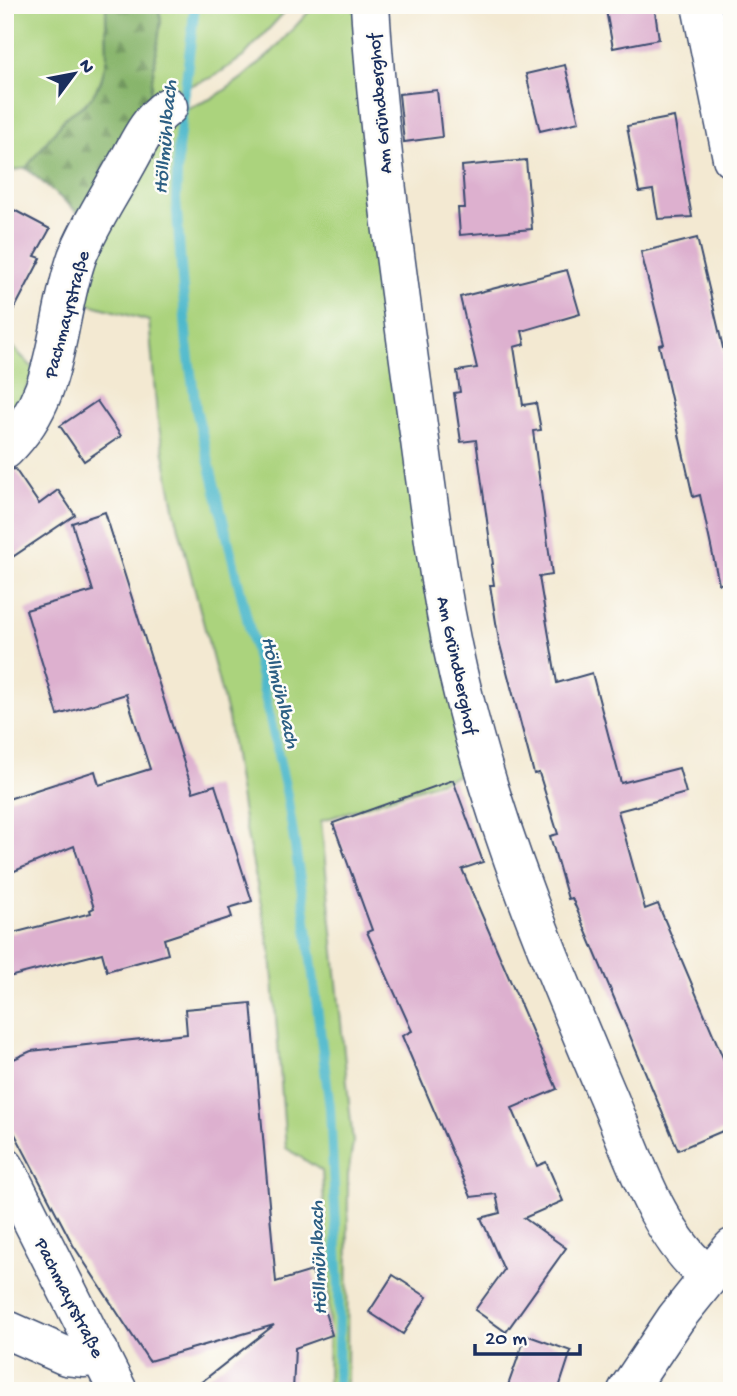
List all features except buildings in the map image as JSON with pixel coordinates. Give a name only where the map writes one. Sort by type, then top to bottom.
[{"type":"street","name":"Am Gründberghof","points":[[370,5],[375,82],[394,250],[435,551],[465,704],[524,889],[557,976],[661,1219],[693,1264],[721,1262]]},
{"type":"street","points":[[701,5],[732,158]]},
{"type":"street","name":"Pachmayrstraße","points":[[5,450],[35,411],[52,371],[69,287],[83,244],[149,124],[168,107]]},
{"type":"street","name":"Pachmayrstraße","points":[[5,1167],[118,1391]]},
{"type":"street","points":[[627,1391],[677,1318],[721,1262]]},
{"type":"street","points":[[5,1329],[66,1356],[85,1358],[99,1351]]},
{"type":"green space","points":[[5,5],[106,5],[107,58],[101,81],[92,97],[66,117],[26,168],[5,172]]},
{"type":"green space","points":[[106,5],[158,5],[161,21],[150,94],[123,148],[82,216],[26,168],[66,117],[92,97],[101,81],[107,58]]},
{"type":"green space","points":[[158,5],[291,5],[243,57],[213,77],[168,94],[135,124],[161,21]]},
{"type":"green space","points":[[315,5],[358,5],[471,771],[321,821],[353,1143],[348,1175],[347,1391],[328,1391],[329,1286],[322,1171],[286,1148],[271,954],[244,820],[228,718],[175,513],[157,416],[149,321],[79,301],[88,265],[169,116],[215,97],[242,78],[270,54]]},
{"type":"green space","points":[[5,339],[35,370],[5,434]]},
{"type":"waterway","name":"Höllmühlbach","points":[[195,5],[178,149],[176,200],[187,344],[196,409],[287,795],[304,905],[330,1108],[339,1289],[338,1391]]}]
